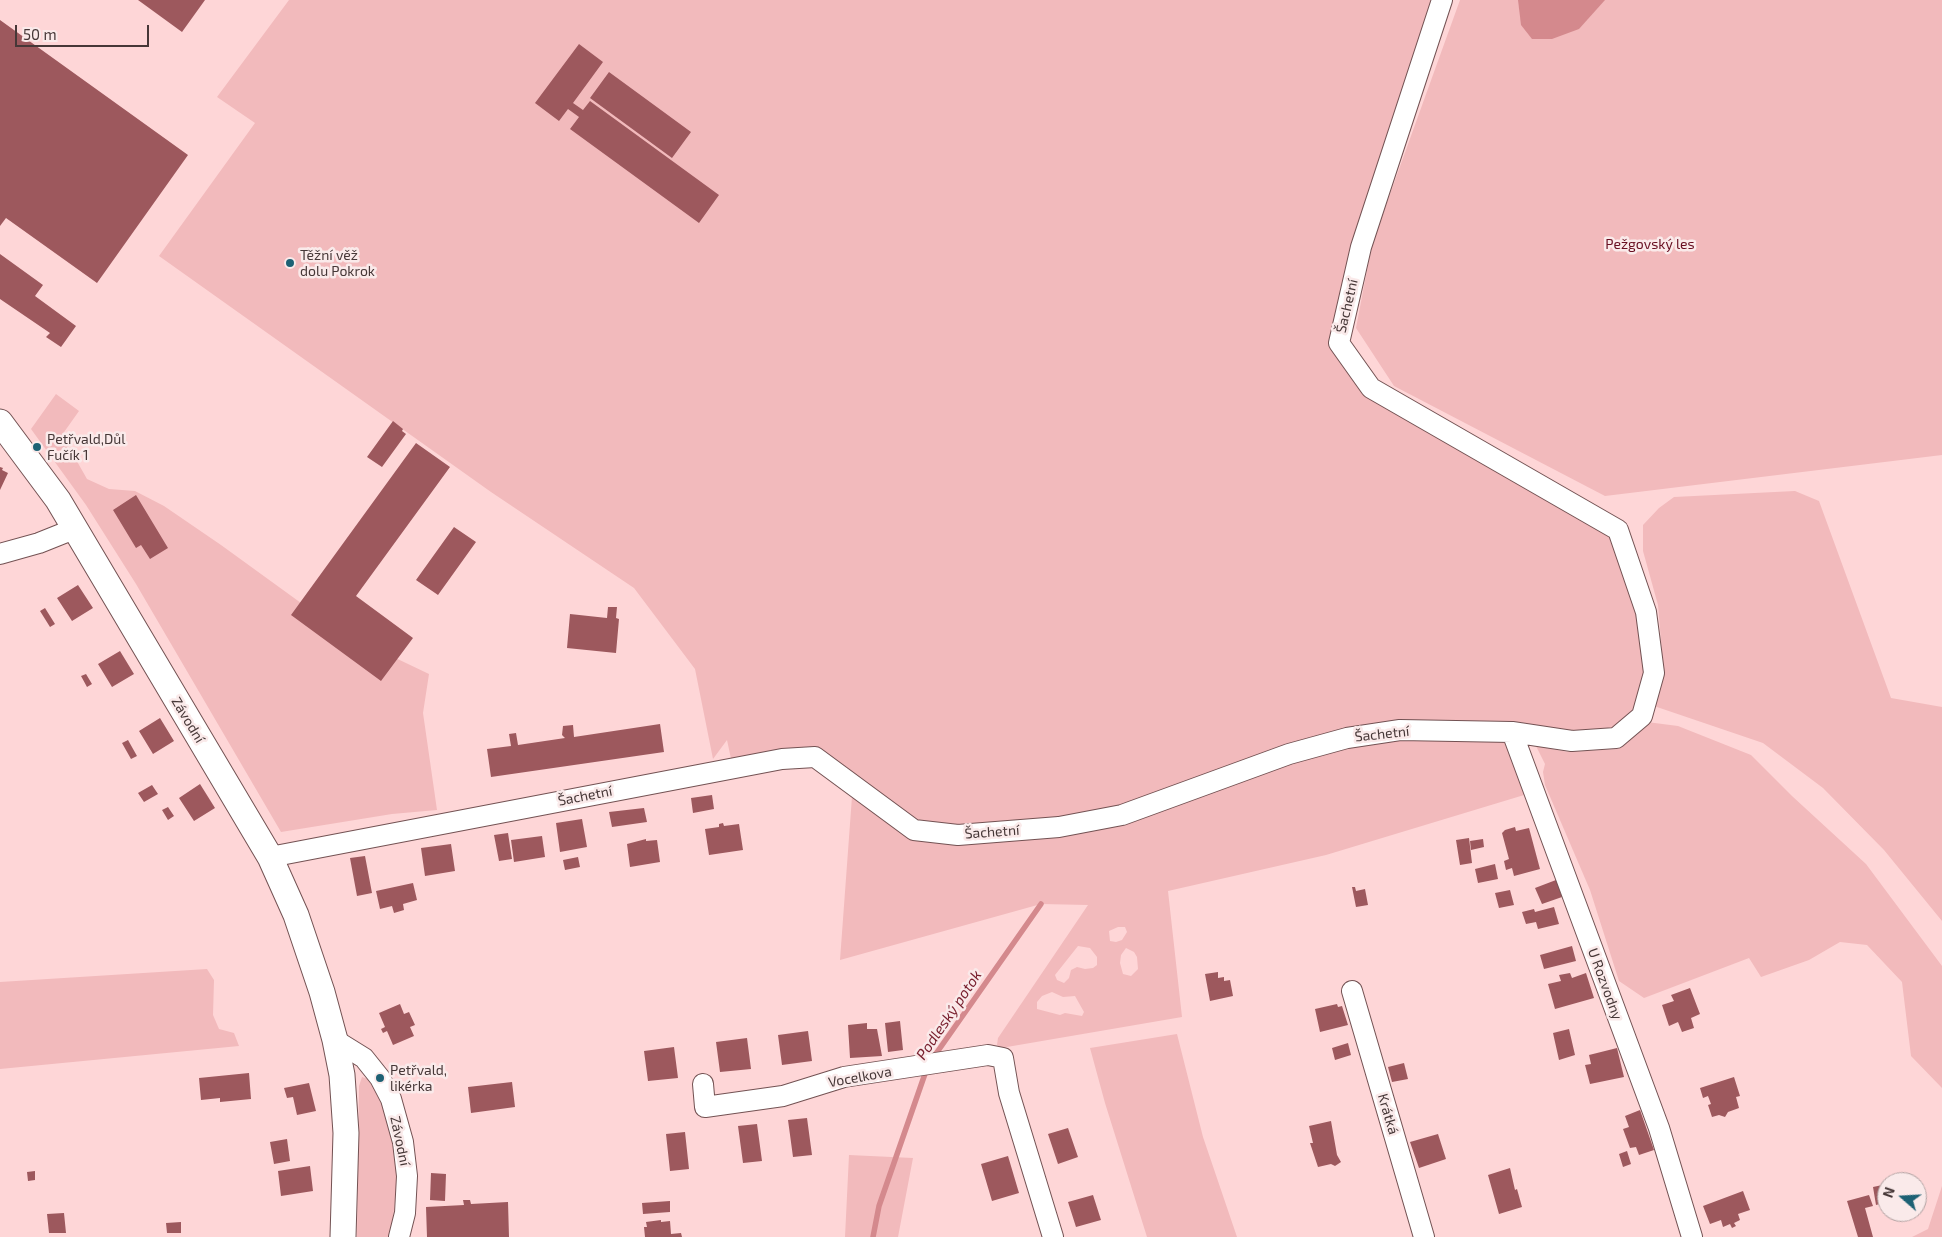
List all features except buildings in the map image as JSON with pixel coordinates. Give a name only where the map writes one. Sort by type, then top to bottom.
[{"type":"street","name":"Šachetní","points":[[270,857],[782,759],[815,757],[914,830],[958,835],[1059,827],[1122,815],[1289,754],[1347,738],[1400,730],[1512,732],[1572,740],[1616,738],[1642,716],[1654,674],[1646,612],[1618,530],[1371,388],[1339,343],[1361,247],[1442,0]]},
{"type":"street","name":"Závodní","points":[[0,422],[58,500],[270,857],[308,947],[335,1040],[345,1112],[343,1237]]},
{"type":"street","points":[[0,554],[39,543],[74,529]]},
{"type":"street","name":"U Rozvodny","points":[[1512,732],[1659,1128],[1692,1237]]},
{"type":"street","name":"Krátká","points":[[1352,991],[1424,1237]]},
{"type":"street","name":"Závodní","points":[[335,1040],[364,1058],[380,1078],[391,1099],[403,1142],[407,1176],[405,1213],[399,1237]]},
{"type":"street","name":"Vocelkova","points":[[703,1084],[705,1107],[783,1096],[844,1077],[988,1056],[1003,1058],[1009,1093],[1053,1237]]},
{"type":"green space","points":[[289,0],[1442,0],[1339,343],[1371,388],[1618,530],[1646,612],[1643,711],[1616,738],[1512,733],[1534,792],[1326,855],[1168,891],[1182,1017],[1001,1048],[997,1045],[998,1038],[1088,905],[1041,904],[840,960],[853,783],[815,757],[733,768],[727,740],[713,759],[695,669],[634,588],[491,492],[159,256],[255,123],[217,97]],"holes":[[[1118,927],[1125,927],[1127,932],[1122,940],[1116,942],[1110,941],[1109,931]],[[1078,946],[1090,948],[1097,957],[1097,965],[1093,968],[1077,967],[1071,970],[1069,978],[1064,983],[1057,980],[1055,975]],[[1126,948],[1134,952],[1137,957],[1138,969],[1131,976],[1123,974],[1120,963],[1121,955]],[[1052,992],[1063,997],[1075,996],[1084,1012],[1082,1016],[1065,1013],[1060,1015],[1037,1009],[1037,1002],[1042,996]]]},
{"type":"green space","name":"Pežgovský les","points":[[1460,0],[1942,0],[1942,455],[1605,496],[1394,386],[1356,328],[1372,244]]},
{"type":"green space","points":[[56,394],[79,411],[62,435],[87,479],[109,489],[135,491],[164,506],[341,632],[429,674],[423,713],[437,810],[392,814],[281,832],[136,584],[86,505],[31,429]]},
{"type":"green space","points":[[1795,491],[1819,501],[1891,698],[1942,707],[1942,921],[1884,850],[1823,788],[1763,743],[1654,706],[1663,665],[1658,605],[1643,551],[1643,525],[1659,508],[1674,497]]},
{"type":"green space","points":[[1647,722],[1678,726],[1751,755],[1792,796],[1866,864],[1942,966],[1942,1088],[1911,1056],[1902,982],[1867,945],[1840,942],[1809,960],[1761,977],[1749,958],[1644,998],[1619,981],[1590,890],[1545,785],[1543,772],[1545,764],[1536,746],[1568,752],[1618,749]]},
{"type":"green space","points":[[207,969],[214,980],[213,1015],[219,1029],[234,1033],[239,1046],[0,1069],[0,982]]},
{"type":"green space","points":[[1177,1034],[1203,1137],[1237,1237],[1147,1237],[1105,1103],[1090,1048]]},
{"type":"green space","points":[[362,1077],[371,1080],[383,1102],[395,1148],[397,1181],[391,1237],[357,1237],[359,1086]]},
{"type":"green space","points":[[849,1155],[913,1158],[898,1237],[845,1237]]},
{"type":"green space","points":[[1942,1186],[1942,1237],[1912,1237],[1928,1229]]},
{"type":"shaded area","points":[[1518,0],[1605,0],[1579,29],[1552,39],[1532,39],[1521,25]]},
{"type":"waterway","name":"Podleský potok","points":[[933,1058],[1041,904]]},
{"type":"waterway","name":"Podleský potok","points":[[873,1237],[879,1206],[927,1068]]},
{"type":"place","name":"Těžní věž dolu Pokrok","points":[[290,263]]},
{"type":"place","name":"Petřvald,Důl Fučík 1","points":[[37,447]]},
{"type":"place","name":"Petřvald, likérka","points":[[380,1078]]}]
